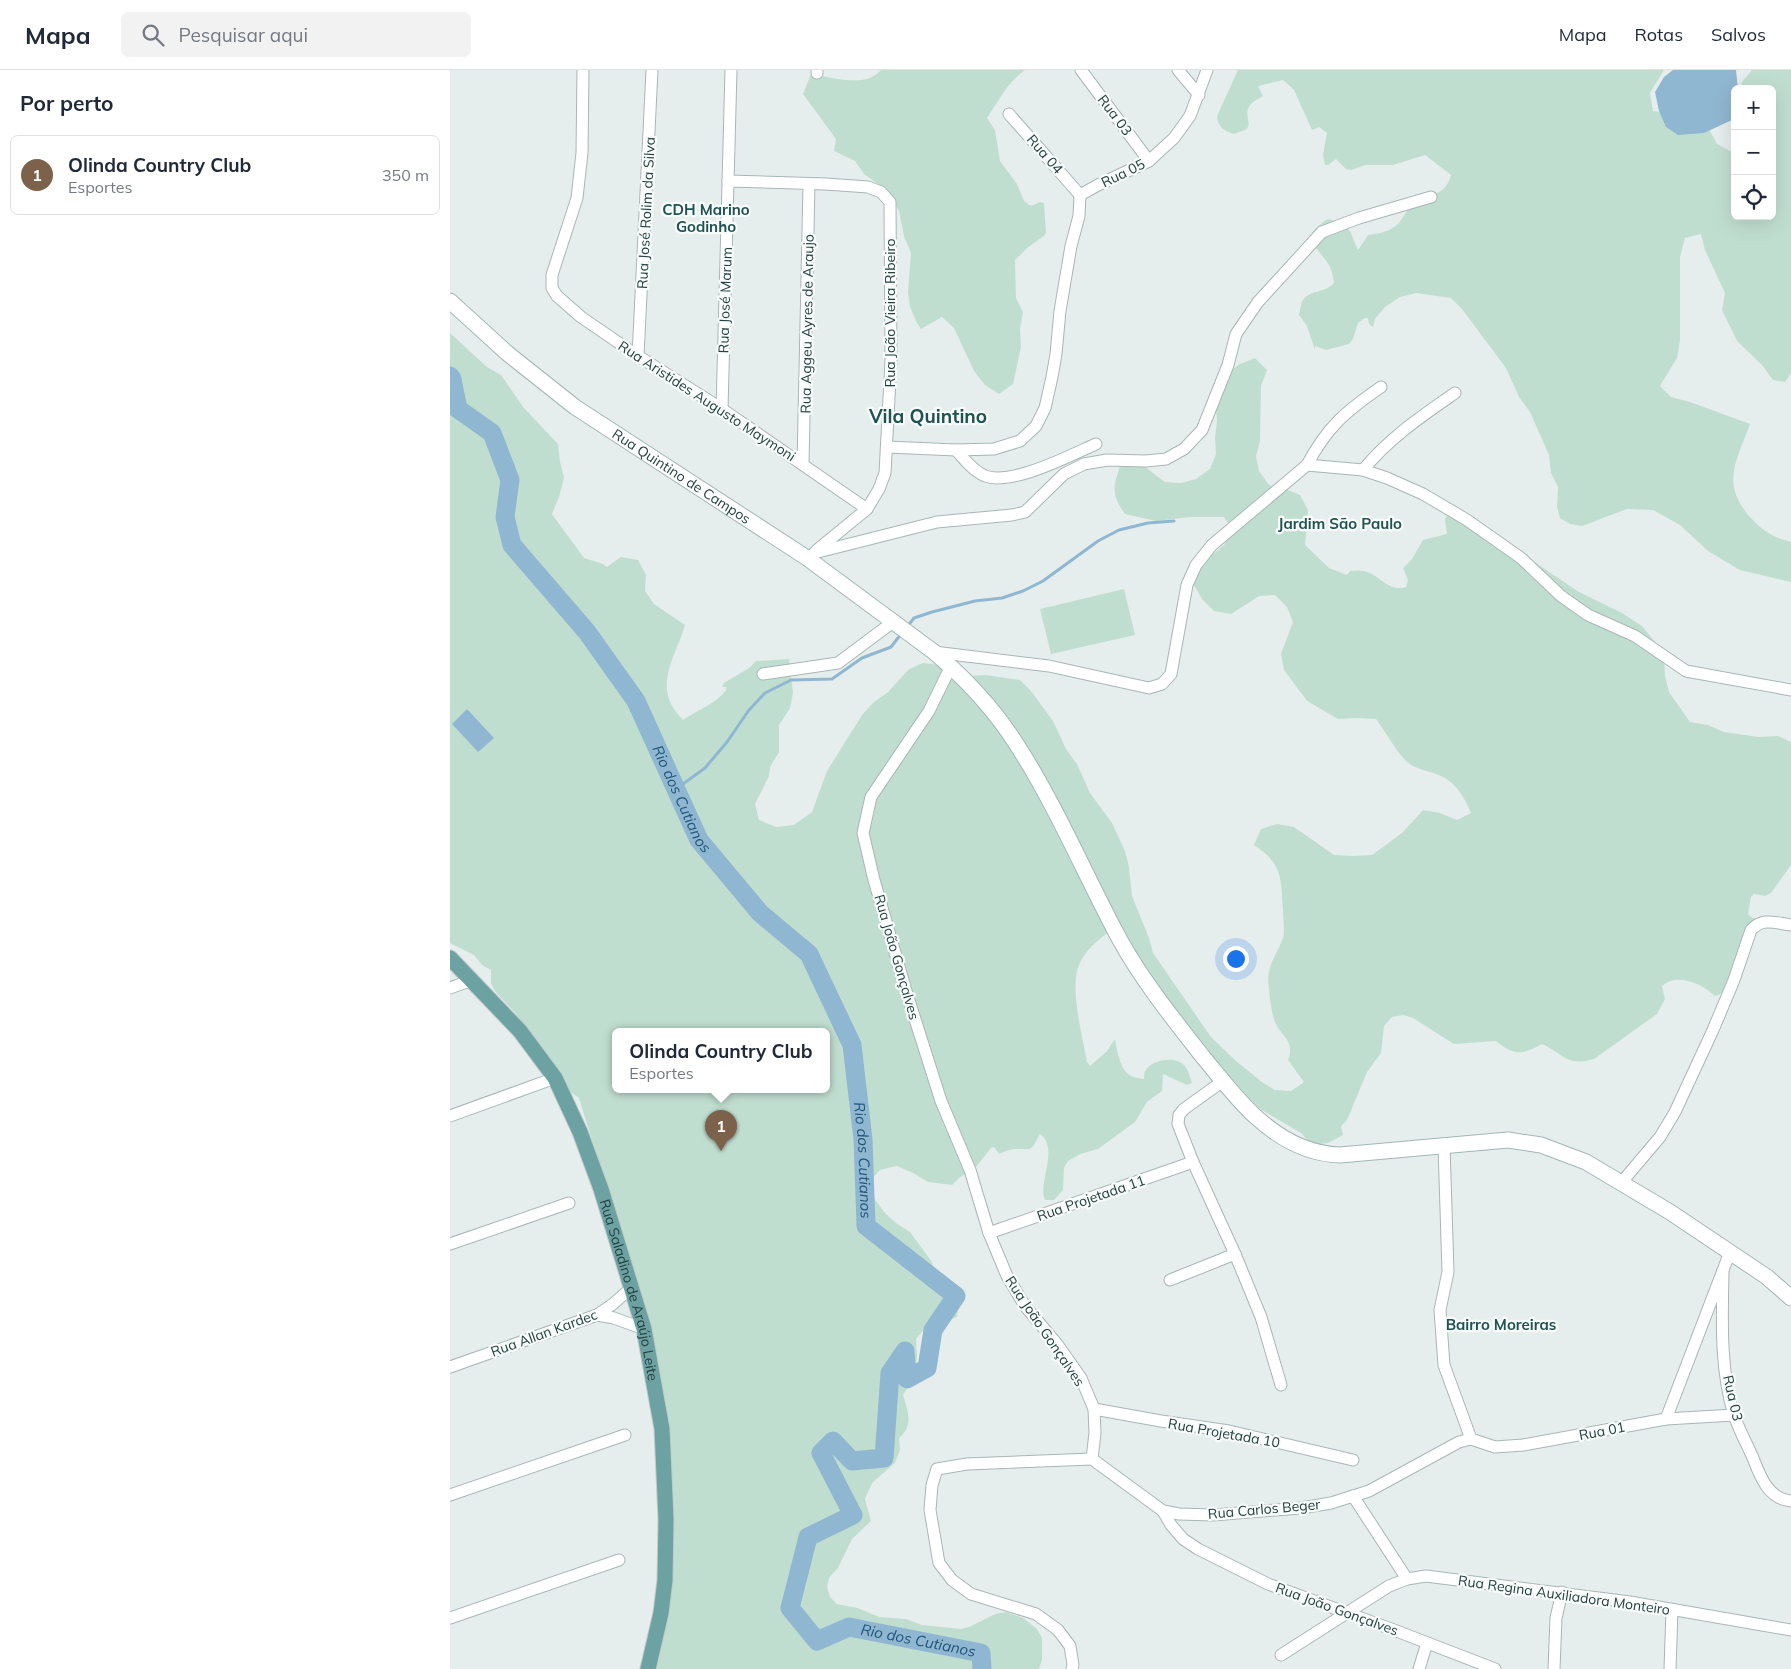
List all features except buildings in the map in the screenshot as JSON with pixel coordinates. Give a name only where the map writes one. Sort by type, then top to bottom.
[{"type":"main road","name":"Rua Quintino de Campos","points":[[450,301],[507,353],[575,407],[810,556],[950,666],[980,698],[1017,744],[1054,808],[1120,941],[1168,1013],[1223,1081],[1256,1116],[1283,1137],[1307,1150],[1340,1155],[1508,1140],[1541,1145],[1586,1162],[1670,1212],[1767,1277],[1791,1298]]},
{"type":"main road","name":"Rua Saladino de Araújo Leite","points":[[450,958],[520,1031],[555,1078],[580,1132],[601,1190],[644,1329],[662,1429],[666,1519],[665,1580],[661,1613],[648,1669]]},
{"type":"street","name":"Rua Aristides Augusto Maymoni","points":[[583,70],[582,153],[577,198],[552,275],[552,288],[557,296],[582,317],[638,356],[722,409],[867,509]]},
{"type":"street","name":"Rua José Rolim da Silva","points":[[638,356],[652,70]]},
{"type":"street","name":"Rua José Marum","points":[[722,409],[731,70]]},
{"type":"street","name":"Rua 03","points":[[1081,70],[1149,161]]},
{"type":"street","points":[[1178,70],[1199,95]]},
{"type":"street","name":"Rua 05","points":[[1080,195],[1149,161],[1174,138],[1190,116],[1207,70]]},
{"type":"street","name":"Rua 04","points":[[1009,114],[1080,195]]},
{"type":"street","points":[[728,181],[809,184]]},
{"type":"street","name":"Rua João Vieira Ribeiro","points":[[809,184],[868,187],[881,192],[890,202],[891,360],[887,447],[885,473],[867,509]]},
{"type":"street","name":"Rua Aggeu Ayres de Araujo","points":[[803,464],[809,184]]},
{"type":"street","points":[[887,447],[956,450],[994,449],[1020,441],[1036,426],[1045,408],[1056,354],[1060,311],[1070,246],[1079,216],[1080,195]]},
{"type":"street","points":[[810,556],[937,522],[1012,515],[1025,512],[1064,474],[1084,464],[1107,460],[1146,461],[1166,459],[1184,450],[1202,430],[1228,365],[1236,334],[1258,302],[1322,232],[1359,218],[1431,196]]},
{"type":"street","points":[[934,652],[1050,666],[1149,688],[1162,684],[1171,674],[1187,585],[1196,565],[1212,544],[1307,464],[1322,438],[1335,423],[1356,404],[1381,387]]},
{"type":"street","points":[[1363,470],[1392,439],[1455,393]]},
{"type":"street","points":[[956,450],[972,467],[986,476],[1008,478],[1034,470],[1096,444]]},
{"type":"street","points":[[1307,464],[1363,470],[1423,494],[1467,520],[1521,558],[1561,596],[1588,615],[1635,636],[1686,671],[1791,690]]},
{"type":"street","points":[[810,556],[867,509]]},
{"type":"street","points":[[763,674],[838,663],[895,623]]},
{"type":"street","name":"Rua João Gonçalves","points":[[950,666],[929,711],[871,798],[863,833],[874,880],[907,994],[942,1101],[970,1170],[989,1233],[1007,1276],[1025,1306],[1057,1344],[1080,1378],[1094,1409],[1095,1433],[1092,1459],[1163,1511],[1171,1525],[1183,1539],[1198,1549],[1268,1584],[1495,1669]]},
{"type":"street","points":[[1621,1183],[1660,1137],[1675,1112],[1714,1030],[1734,980],[1750,930],[1756,924],[1765,921],[1791,925]]},
{"type":"street","points":[[450,988],[472,980]]},
{"type":"street","points":[[450,1116],[555,1078]]},
{"type":"street","points":[[1223,1081],[1184,1109],[1179,1115],[1178,1124],[1261,1317],[1281,1385]]},
{"type":"street","points":[[1444,1146],[1448,1272],[1440,1310],[1444,1365],[1471,1439]]},
{"type":"street","name":"Rua Projetada 11","points":[[989,1233],[1193,1162]]},
{"type":"street","points":[[450,1244],[569,1203]]},
{"type":"street","points":[[1666,1419],[1730,1252]]},
{"type":"street","points":[[1170,1280],[1235,1254]]},
{"type":"street","name":"Rua 03","points":[[1722,1273],[1722,1330],[1727,1379],[1734,1415],[1763,1482],[1774,1496],[1791,1501]]},
{"type":"street","name":"Rua Allan Kardec","points":[[450,1367],[597,1315],[613,1304],[630,1288]]},
{"type":"street","points":[[597,1315],[614,1318],[644,1329]]},
{"type":"street","name":"Rua Projetada 10","points":[[1094,1409],[1229,1431],[1353,1460]]},
{"type":"street","name":"Rua 01","points":[[1471,1439],[1495,1446],[1523,1446],[1666,1419],[1734,1415]]},
{"type":"street","points":[[450,1495],[625,1435]]},
{"type":"street","name":"Rua Carlos Beger","points":[[1163,1511],[1179,1514],[1213,1514],[1301,1508],[1331,1503],[1369,1491],[1459,1442],[1471,1439]]},
{"type":"street","points":[[1072,1669],[1070,1646],[1058,1630],[1036,1614],[971,1594],[952,1580],[939,1563],[930,1510],[932,1485],[938,1469],[947,1467],[967,1464],[1092,1459]]},
{"type":"street","points":[[1353,1496],[1407,1579]]},
{"type":"street","points":[[450,1618],[619,1560]]},
{"type":"street","name":"Rua Regina Auxiliadora Monteiro","points":[[1281,1655],[1388,1586],[1407,1579],[1426,1576],[1630,1602],[1791,1630]]},
{"type":"street","points":[[1554,1669],[1556,1618],[1562,1592]]},
{"type":"street","points":[[1670,1669],[1672,1610]]},
{"type":"street","points":[[1419,1669],[1427,1642]]},
{"type":"green space","points":[[881,70],[1025,70],[1008,86],[987,118],[995,130],[1000,161],[1017,184],[1024,201],[1031,206],[1040,202],[1044,203],[1046,232],[1045,235],[1015,260],[1016,298],[1023,312],[1020,329],[1021,347],[1013,384],[999,394],[985,385],[974,371],[954,328],[942,317],[921,329],[917,323],[910,307],[908,292],[911,253],[904,236],[899,211],[885,189],[864,174],[855,161],[834,151],[836,139],[803,94],[811,74],[857,80],[874,76]]},
{"type":"green space","points":[[1238,70],[1664,70],[1650,93],[1653,111],[1669,113],[1709,129],[1717,144],[1731,151],[1731,220],[1776,220],[1776,85],[1742,85],[1741,83],[1752,70],[1791,70],[1791,373],[1785,382],[1773,380],[1762,365],[1737,341],[1722,310],[1725,293],[1705,250],[1701,234],[1685,238],[1680,257],[1680,341],[1677,358],[1660,386],[1671,397],[1750,424],[1736,462],[1734,484],[1736,495],[1742,507],[1761,528],[1780,539],[1791,542],[1791,582],[1740,570],[1708,551],[1680,525],[1653,510],[1627,509],[1582,526],[1570,524],[1560,518],[1557,507],[1558,487],[1551,473],[1549,455],[1530,412],[1519,397],[1506,368],[1462,309],[1451,298],[1416,293],[1400,297],[1385,307],[1375,319],[1373,327],[1369,324],[1368,318],[1358,323],[1353,339],[1349,344],[1326,350],[1315,346],[1315,350],[1307,326],[1299,315],[1301,305],[1303,300],[1310,294],[1328,288],[1334,282],[1330,267],[1312,242],[1313,232],[1328,219],[1341,223],[1351,233],[1358,250],[1368,235],[1386,231],[1396,226],[1413,201],[1442,190],[1449,182],[1451,175],[1425,155],[1393,165],[1366,165],[1351,170],[1346,169],[1336,159],[1325,165],[1323,155],[1327,133],[1319,127],[1312,130],[1294,90],[1283,80],[1258,86],[1263,96],[1249,107],[1247,114],[1249,124],[1247,129],[1234,134],[1227,131],[1220,126],[1217,116]]},
{"type":"green space","points":[[450,333],[487,367],[501,375],[524,408],[558,444],[564,478],[552,514],[584,558],[607,567],[621,557],[638,560],[646,575],[645,591],[654,604],[685,625],[670,664],[667,684],[671,704],[683,720],[722,695],[726,690],[726,687],[722,687],[724,683],[749,668],[756,661],[789,659],[793,693],[790,708],[779,725],[779,752],[770,767],[769,776],[755,804],[759,820],[776,827],[794,825],[812,812],[827,771],[862,715],[873,703],[888,692],[909,669],[923,663],[940,665],[951,680],[967,676],[985,675],[1020,680],[1031,691],[1053,721],[1066,749],[1077,764],[1090,793],[1112,823],[1125,851],[1132,896],[1153,953],[1211,1037],[1236,1061],[1275,1090],[1291,1091],[1304,1082],[1288,1060],[1290,1047],[1276,1025],[1271,1008],[1269,974],[1272,962],[1284,935],[1284,928],[1279,873],[1270,859],[1254,845],[1261,829],[1277,824],[1294,827],[1334,855],[1372,855],[1402,833],[1423,810],[1440,813],[1457,820],[1471,813],[1455,786],[1445,778],[1422,770],[1406,761],[1376,719],[1338,719],[1307,701],[1284,670],[1281,654],[1293,622],[1287,607],[1275,595],[1259,596],[1231,614],[1214,611],[1202,599],[1194,585],[1197,568],[1224,545],[1234,531],[1224,517],[1190,517],[1156,521],[1125,514],[1117,501],[1115,486],[1120,466],[1137,461],[1165,482],[1181,483],[1196,479],[1210,469],[1216,454],[1216,404],[1226,374],[1240,364],[1255,358],[1267,370],[1261,386],[1260,441],[1256,456],[1259,471],[1269,485],[1300,495],[1308,510],[1305,545],[1329,568],[1347,575],[1350,571],[1365,571],[1396,588],[1406,587],[1408,580],[1403,568],[1412,559],[1423,540],[1447,534],[1445,519],[1448,513],[1503,541],[1579,592],[1622,613],[1642,626],[1660,648],[1664,660],[1669,692],[1690,722],[1708,725],[1724,732],[1759,737],[1778,736],[1791,742],[1791,865],[1771,893],[1765,896],[1754,894],[1751,897],[1748,914],[1763,923],[1764,928],[1741,941],[1734,973],[1727,988],[1715,996],[1703,987],[1690,981],[1675,980],[1668,982],[1662,986],[1665,999],[1657,1014],[1594,1059],[1585,1061],[1571,1060],[1542,1044],[1523,1052],[1518,1052],[1502,1046],[1496,1041],[1454,1044],[1413,1018],[1403,1015],[1392,1017],[1384,1026],[1381,1053],[1367,1072],[1347,1120],[1341,1126],[1343,1135],[1328,1143],[1312,1145],[1301,1133],[1260,1109],[1223,1075],[1110,931],[1088,950],[1079,965],[1076,975],[1076,999],[1087,1062],[1090,1066],[1107,1051],[1115,1039],[1122,1065],[1131,1076],[1144,1079],[1148,1067],[1158,1061],[1175,1060],[1184,1065],[1192,1083],[1187,1085],[1163,1074],[1162,1091],[1147,1102],[1135,1122],[1098,1149],[1080,1154],[1068,1161],[1064,1168],[1063,1190],[1054,1200],[1045,1200],[1043,1193],[1048,1148],[1046,1140],[1040,1134],[1033,1147],[1029,1149],[1013,1149],[999,1154],[994,1147],[991,1148],[976,1167],[952,1185],[928,1182],[897,1166],[880,1170],[868,1183],[874,1198],[885,1213],[910,1232],[932,1262],[936,1278],[959,1300],[957,1317],[926,1327],[916,1339],[915,1376],[903,1395],[907,1407],[908,1423],[904,1433],[899,1438],[900,1450],[895,1463],[872,1483],[865,1499],[871,1521],[852,1539],[838,1568],[829,1578],[827,1587],[830,1597],[837,1604],[858,1608],[879,1617],[906,1619],[922,1625],[961,1629],[995,1614],[1006,1612],[1023,1618],[1037,1629],[1042,1638],[1042,1660],[1039,1669],[655,1669],[668,1592],[649,1324],[579,1098],[570,1092],[516,1014],[495,991],[491,983],[491,970],[482,965],[474,955],[450,943]]},
{"type":"green space","points":[[1124,589],[1135,635],[1051,654],[1040,609]]},
{"type":"water","points":[[1673,70],[1736,70],[1738,85],[1731,85],[1731,120],[1704,133],[1678,135],[1666,127],[1659,111],[1655,92],[1664,77]]},
{"type":"water","points":[[467,709],[494,738],[478,752],[452,724]]},
{"type":"waterway","name":"Rio dos Cutianos","points":[[450,376],[458,409],[492,433],[510,480],[505,517],[512,545],[587,632],[636,701],[699,840],[760,913],[809,954],[852,1045],[863,1139],[866,1226],[956,1296],[933,1330],[927,1368],[907,1379],[905,1351],[890,1373],[884,1458],[852,1461],[833,1441],[821,1453],[853,1515],[808,1537],[790,1608],[817,1641],[849,1627],[981,1653],[982,1669]]},
{"type":"waterway","points":[[907,627],[914,618],[932,612],[975,601],[1002,598],[1023,591],[1043,581],[1098,541],[1119,530],[1148,523],[1174,521]]},
{"type":"waterway","points":[[674,786],[683,784],[705,768],[727,742],[749,710],[765,693],[791,680],[832,679],[862,658],[891,647],[901,634]]},
{"type":"place","name":"Olinda Country Club","points":[[721,1151]]},
{"type":"district","name":"CDH Marino Godinho","points":[[706,218]]},
{"type":"district","name":"Vila Quintino","points":[[928,416]]},
{"type":"district","name":"Jardim São Paulo","points":[[1340,524]]},
{"type":"district","name":"Bairro Moreiras","points":[[1501,1325]]}]
